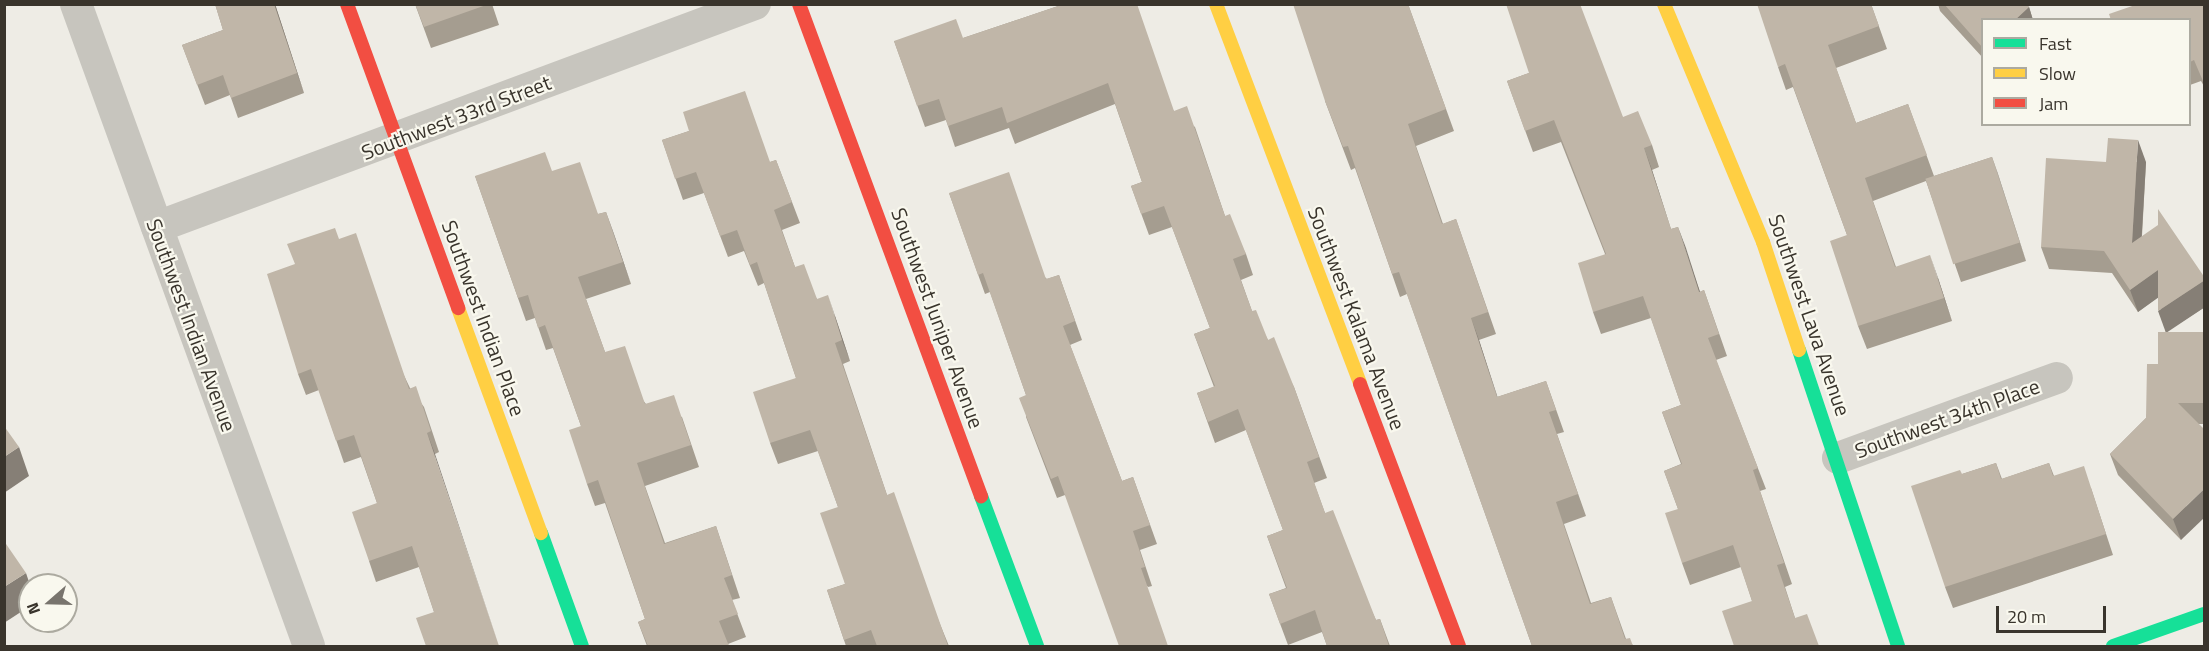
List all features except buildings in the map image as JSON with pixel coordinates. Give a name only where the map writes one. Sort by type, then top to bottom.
[{"type":"street","name":"Southwest Indian Avenue","points":[[76,4],[309,646]]},
{"type":"street","name":"Southwest Indian Place","points":[[347,4],[582,646]]},
{"type":"street","name":"Southwest 33rd Street","points":[[157,227],[396,140],[755,4]]},
{"type":"street","name":"Southwest Juniper Avenue","points":[[799,4],[1036,646]]},
{"type":"street","name":"Southwest Kalama Avenue","points":[[1216,4],[1459,646]]},
{"type":"street","name":"Southwest Lava Avenue","points":[[1664,4],[1714,117],[1763,242],[1838,458],[1898,646]]},
{"type":"street","name":"Southwest 34th Place","points":[[1838,458],[2057,378]]},
{"type":"street","points":[[2113,646],[2205,614]]},
{"type":"traffic: fast","points":[[1799,350],[1898,646]]},
{"type":"traffic: fast","points":[[981,496],[1037,646]]},
{"type":"traffic: fast","points":[[541,533],[582,646]]},
{"type":"traffic: fast","points":[[2113,646],[2204,614]]},
{"type":"traffic: slow","points":[[1216,4],[1360,384]]},
{"type":"traffic: slow","points":[[1664,4],[1763,242],[1799,350]]},
{"type":"traffic: slow","points":[[458,308],[541,533]]},
{"type":"traffic: jam","points":[[347,4],[458,308]]},
{"type":"traffic: jam","points":[[799,4],[981,496]]},
{"type":"traffic: jam","points":[[1360,384],[1459,646]]}]
